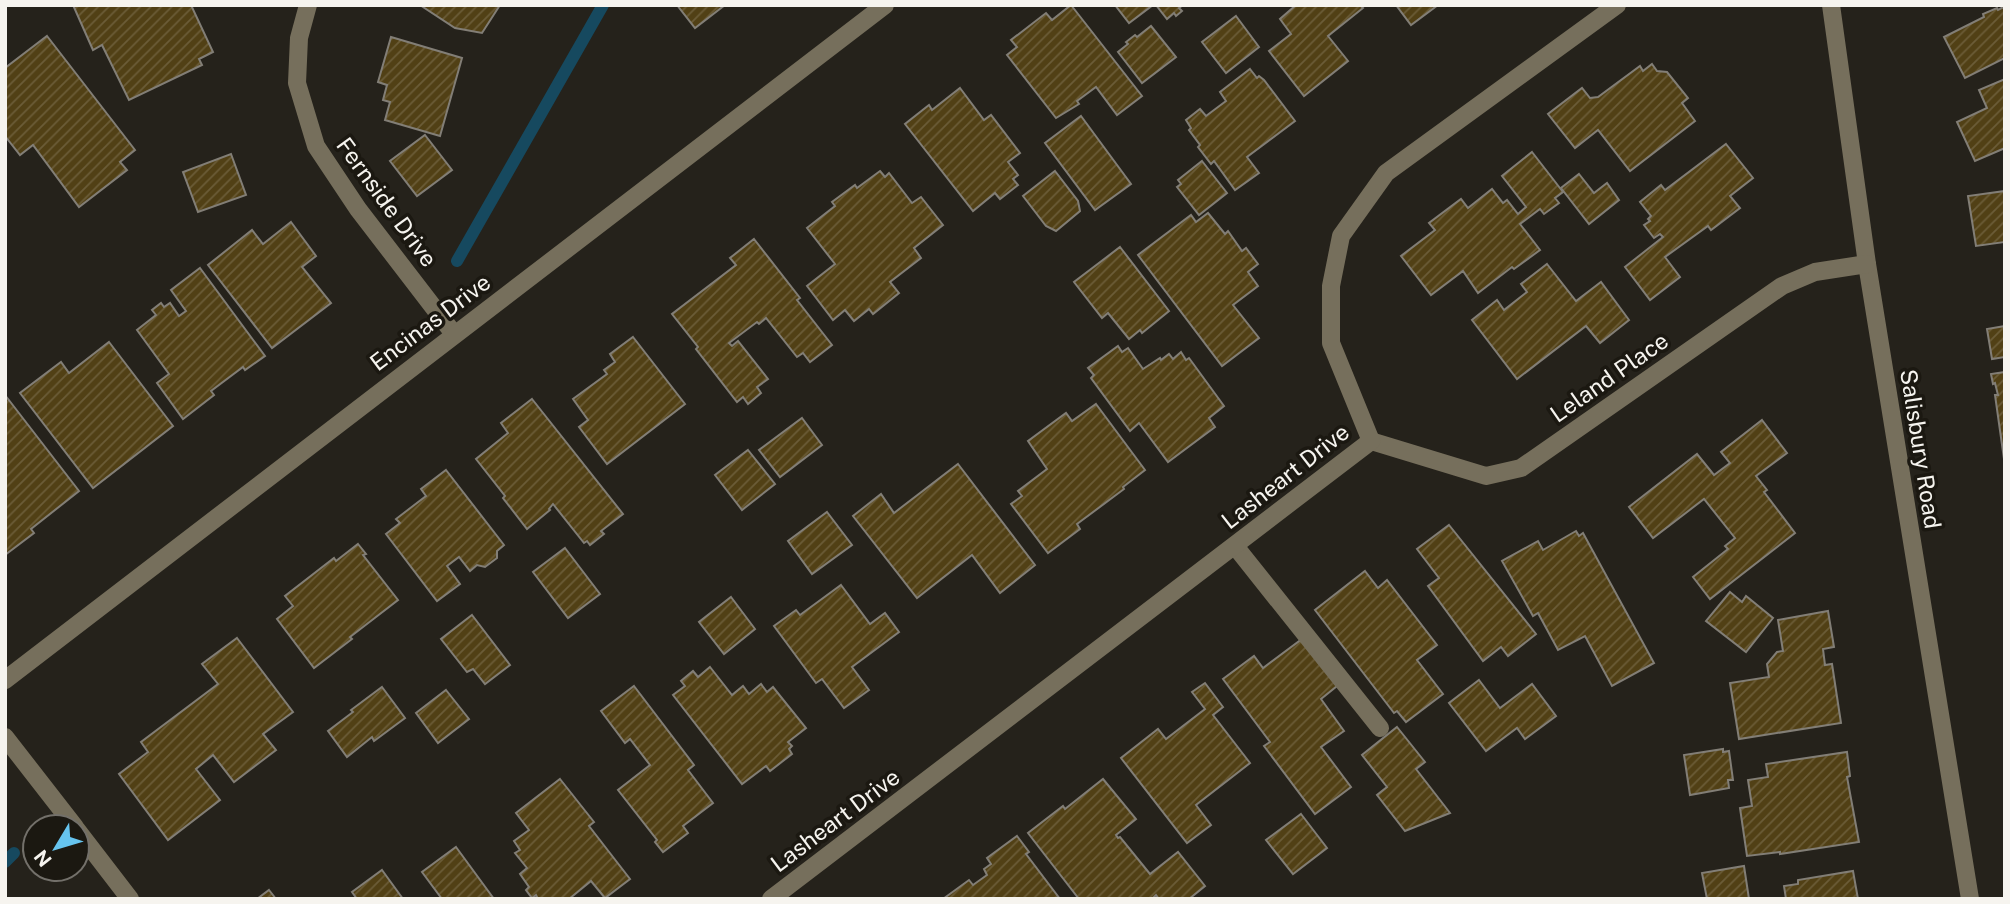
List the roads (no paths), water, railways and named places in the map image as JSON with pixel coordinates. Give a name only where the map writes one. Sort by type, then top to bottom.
[{"type":"street","name":"Fernside Drive","points":[[308,5],[299,38],[298,83],[316,146],[358,209],[454,334]]},
{"type":"street","name":"Encinas Drive","points":[[5,680],[885,5]]},
{"type":"street","name":"Lasheart Drive","points":[[771,899],[1370,441],[1331,343],[1331,286],[1341,236],[1386,173],[1617,5]]},
{"type":"street","name":"Salisbury Road","points":[[1831,5],[1867,264],[1970,899]]},
{"type":"street","name":"Leland Place","points":[[1370,441],[1486,476],[1521,468],[1782,286],[1815,272],[1867,264]]},
{"type":"street","points":[[1235,546],[1380,728]]},
{"type":"street","points":[[5,737],[64,813]]},
{"type":"street","points":[[91,848],[130,899]]},
{"type":"waterway","points":[[457,261],[603,5]]},
{"type":"waterway","points":[[5,862],[14,853]]}]
